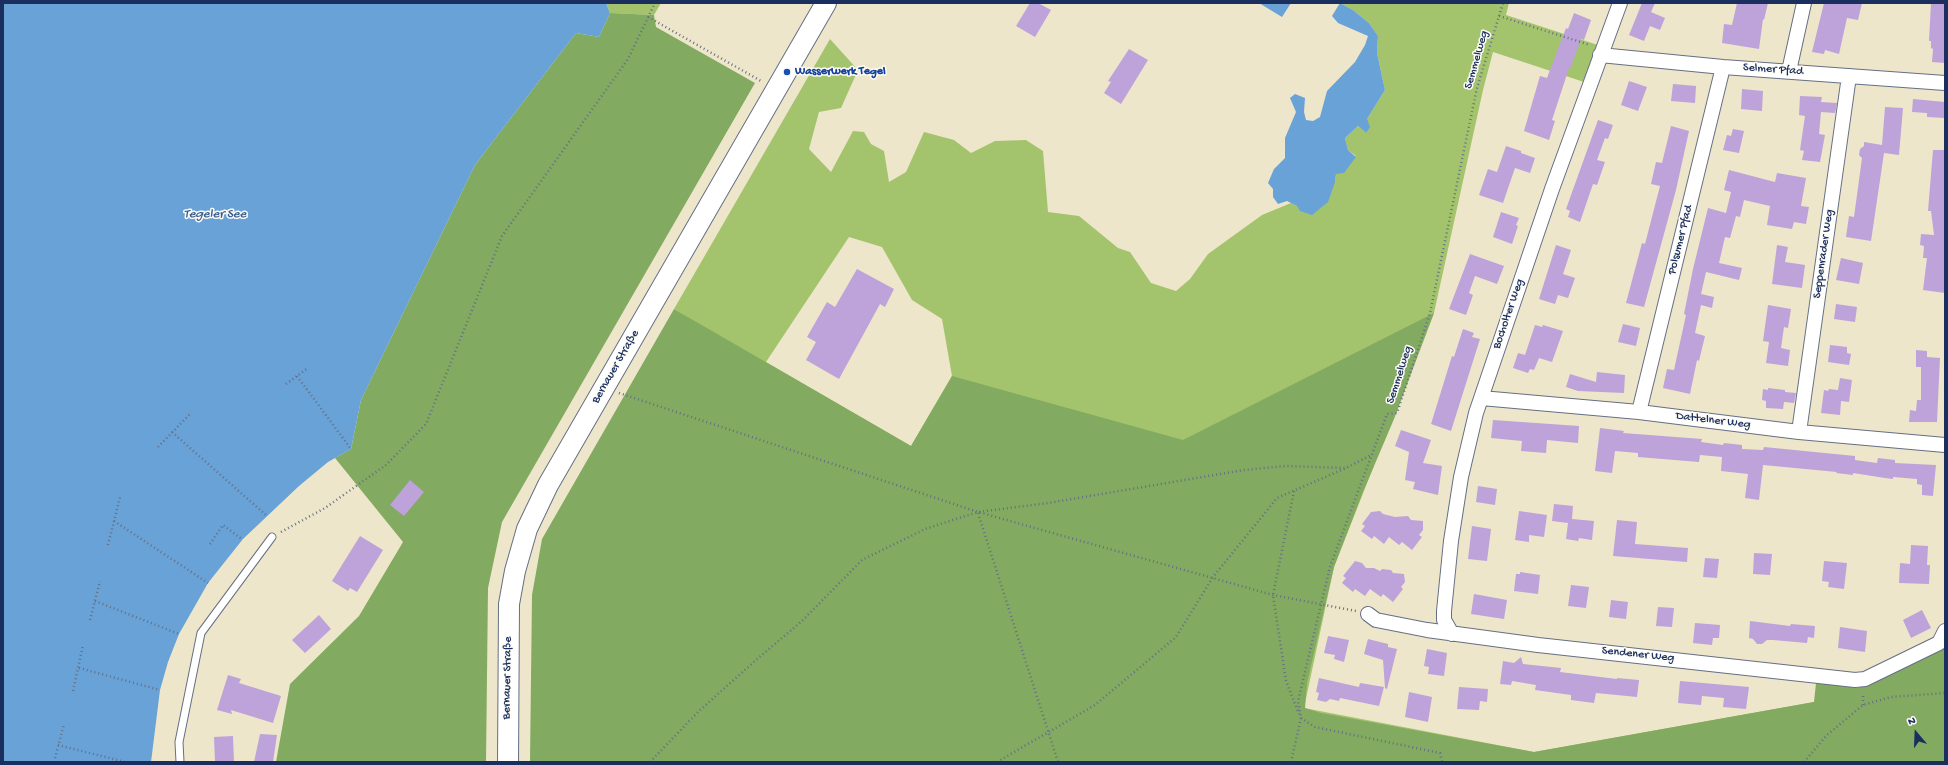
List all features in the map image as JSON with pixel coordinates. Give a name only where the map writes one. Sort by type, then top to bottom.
[{"type":"main road","name":"Bernauer Straße","points":[[508,762],[509,604],[515,571],[527,529],[555,472],[826,3]]},
{"type":"street","name":"Bocholter Weg","points":[[1452,634],[1444,620],[1451,541],[1461,478],[1480,398],[1598,51],[1620,3]]},
{"type":"street","points":[[1789,71],[1804,3]]},
{"type":"street","name":"Selmer Pfad","points":[[1598,51],[1723,67],[1945,84]]},
{"type":"street","name":"Polsumer Pfad","points":[[1639,412],[1723,67]]},
{"type":"street","name":"Seppenrader Weg","points":[[1799,432],[1849,76]]},
{"type":"street","name":"Dattelner Weg","points":[[1480,398],[1639,412],[1799,432],[1945,445]]},
{"type":"street","name":"Sendener Weg","points":[[1368,614],[1376,620],[1452,634],[1538,646],[1634,655],[1855,680],[1865,679],[1939,642],[1945,631]]},
{"type":"lane","points":[[180,762],[179,742],[201,633],[272,537]]},
{"type":"path","points":[[272,537],[325,508],[386,465],[426,424],[502,236],[628,59],[655,3]]},
{"type":"path","name":"Semmelweg","points":[[1291,762],[1301,718],[1298,702],[1320,603],[1330,567],[1387,414],[1396,413],[1430,313],[1477,88],[1503,3]]},
{"type":"path","points":[[1499,16],[1598,51]]},
{"type":"path","points":[[648,17],[761,81]]},
{"type":"path","points":[[286,384],[308,368]]},
{"type":"path","points":[[297,376],[351,449]]},
{"type":"path","points":[[619,393],[978,512],[1273,594],[1368,614]]},
{"type":"path","points":[[158,447],[190,414]]},
{"type":"path","points":[[172,432],[267,516]]},
{"type":"path","points":[[997,762],[1095,705],[1176,637],[1213,577],[1277,498],[1346,468],[1371,455]]},
{"type":"path","points":[[650,762],[699,711],[812,611],[862,560],[925,529],[978,512],[1244,470],[1285,466],[1346,468]]},
{"type":"path","points":[[1294,491],[1273,594],[1286,681],[1301,718],[1315,727],[1440,753],[1442,762]]},
{"type":"path","points":[[108,545],[120,497]]},
{"type":"path","points":[[978,512],[1058,762]]},
{"type":"path","points":[[114,521],[208,583]]},
{"type":"path","points":[[210,544],[223,525],[243,540]]},
{"type":"path","points":[[90,620],[100,581]]},
{"type":"path","points":[[95,601],[179,634]]},
{"type":"path","points":[[73,691],[83,645]]},
{"type":"path","points":[[78,668],[160,690]]},
{"type":"path","points":[[1804,762],[1827,735],[1863,705],[1891,697],[1945,693]]},
{"type":"path","points":[[54,762],[64,724]]},
{"type":"path","points":[[58,745],[125,762]]},
{"type":"green space","points":[[606,3],[661,3],[654,15],[610,13]]},
{"type":"green space","points":[[1340,3],[1509,3],[1506,15],[1598,45],[1584,82],[1493,52],[1483,90],[1434,313],[1334,567],[1304,708],[1534,752],[1814,702],[1945,762],[591,762],[694,321],[674,309],[830,39],[858,70],[841,108],[819,112],[809,149],[831,172],[853,131],[864,132],[871,144],[884,151],[889,182],[906,172],[924,132],[954,140],[971,153],[995,141],[1026,140],[1043,151],[1048,212],[1079,216],[1118,248],[1130,252],[1151,283],[1176,291],[1190,279],[1208,254],[1262,215],[1291,203],[1297,206],[1335,182],[1336,174],[1356,156],[1348,150],[1345,138],[1358,126],[1366,133],[1367,119],[1385,90],[1377,53],[1378,36],[1369,23],[1353,10]],"holes":[[[849,237],[882,247],[912,300],[942,319],[952,376],[911,446],[766,362]]]},
{"type":"green space","points":[[610,13],[654,15],[656,27],[755,83],[502,522],[488,588],[486,762],[276,762],[290,684],[359,616],[403,542],[335,458],[351,449],[361,400],[475,165],[576,33],[599,37]]},
{"type":"green space","points":[[674,309],[911,446],[952,376],[1183,440],[1434,313],[1394,419],[1363,492],[1334,567],[1307,683],[1305,708],[1321,713],[1534,752],[1814,702],[1816,683],[1858,688],[1945,646],[1945,762],[530,762],[532,595],[542,539]]},
{"type":"water","name":"Tegeler See","points":[[3,3],[606,3],[610,13],[599,37],[576,33],[475,165],[361,400],[351,449],[328,462],[299,486],[243,539],[208,583],[179,634],[168,662],[160,690],[151,762],[3,762]]},
{"type":"water","points":[[1259,3],[1291,3],[1282,17]]},
{"type":"water","points":[[1340,3],[1353,10],[1369,23],[1378,36],[1377,53],[1385,90],[1367,119],[1370,127],[1366,133],[1358,126],[1345,138],[1348,150],[1356,157],[1344,173],[1336,174],[1335,182],[1328,202],[1312,215],[1300,211],[1297,206],[1287,201],[1278,204],[1273,197],[1273,189],[1268,183],[1274,169],[1285,158],[1285,138],[1296,112],[1290,98],[1295,94],[1305,98],[1304,112],[1306,120],[1313,121],[1320,117],[1327,91],[1355,62],[1365,45],[1368,36],[1338,23],[1332,16]]},
{"type":"building","points":[[1030,3],[1038,3],[1051,10],[1035,37],[1016,26]]},
{"type":"building","points":[[1642,3],[1655,3],[1651,12],[1665,18],[1660,30],[1650,26],[1644,41],[1629,35]]},
{"type":"building","points":[[1737,3],[1768,3],[1764,20],[1763,19],[1759,49],[1722,43],[1724,24],[1732,25]]},
{"type":"building","points":[[1824,3],[1862,3],[1858,20],[1847,18],[1839,54],[1825,50],[1824,54],[1812,52]]},
{"type":"building","points":[[1931,3],[1945,4],[1945,63],[1932,62],[1933,49],[1931,48],[1931,41],[1929,41]]},
{"type":"building","points":[[1574,13],[1591,20],[1584,40],[1581,39],[1570,69],[1569,68],[1552,120],[1555,121],[1549,140],[1524,131],[1540,76],[1547,78],[1566,28],[1568,29]]},
{"type":"building","points":[[1129,49],[1148,60],[1121,104],[1104,93],[1111,82],[1108,81]]},
{"type":"building","points":[[1629,81],[1647,87],[1638,111],[1621,105]]},
{"type":"building","points":[[1673,84],[1696,86],[1695,103],[1671,101]]},
{"type":"building","points":[[1742,89],[1763,91],[1762,111],[1741,109]]},
{"type":"building","points":[[1800,96],[1822,97],[1821,102],[1837,103],[1835,113],[1821,112],[1819,134],[1825,135],[1820,162],[1802,160],[1804,151],[1800,150],[1805,116],[1799,115]]},
{"type":"building","points":[[1913,99],[1945,102],[1945,118],[1927,117],[1927,113],[1912,112]]},
{"type":"building","points":[[1885,107],[1903,108],[1899,155],[1884,153],[1871,241],[1846,237],[1849,216],[1854,217],[1862,158],[1859,155],[1860,149],[1864,146],[1864,142],[1882,145]]},
{"type":"building","points":[[1598,120],[1613,125],[1608,139],[1605,138],[1597,160],[1605,162],[1597,185],[1593,184],[1580,222],[1568,217],[1570,211],[1566,209]]},
{"type":"building","points":[[1671,126],[1689,131],[1676,190],[1644,307],[1626,303],[1642,243],[1645,244],[1660,186],[1651,184],[1656,162],[1662,163]]},
{"type":"building","points":[[1733,129],[1744,131],[1739,153],[1723,150],[1727,135],[1731,136]]},
{"type":"building","points":[[1506,146],[1535,158],[1530,173],[1515,168],[1503,203],[1479,195],[1488,169],[1497,172]]},
{"type":"building","points":[[1933,150],[1945,150],[1945,293],[1923,290],[1927,258],[1923,258],[1924,246],[1920,245],[1921,234],[1934,235],[1931,211],[1928,211]]},
{"type":"building","points":[[1729,170],[1775,182],[1777,173],[1806,178],[1801,206],[1809,207],[1806,224],[1794,222],[1792,229],[1767,225],[1770,206],[1744,200],[1740,217],[1736,216],[1730,238],[1725,237],[1719,263],[1742,268],[1739,280],[1706,272],[1701,294],[1714,297],[1712,308],[1701,305],[1695,333],[1705,336],[1699,361],[1697,360],[1690,394],[1663,388],[1667,369],[1674,370],[1686,315],[1684,314],[1693,269],[1708,208],[1726,213],[1731,192],[1724,190]]},
{"type":"building","points":[[1501,212],[1519,218],[1512,244],[1493,237]]},
{"type":"building","points":[[1556,245],[1571,250],[1563,274],[1575,278],[1568,298],[1558,295],[1555,304],[1539,299]]},
{"type":"building","points":[[1777,245],[1788,247],[1785,262],[1805,265],[1802,288],[1772,284]]},
{"type":"building","points":[[1470,254],[1504,266],[1497,284],[1475,276],[1469,293],[1473,295],[1466,315],[1449,309]]},
{"type":"building","points":[[1841,258],[1863,263],[1859,284],[1836,280]]},
{"type":"building","points":[[857,269],[894,289],[885,307],[880,304],[839,379],[806,360],[816,342],[807,337],[827,302],[835,307]]},
{"type":"building","points":[[1836,304],[1857,307],[1855,322],[1834,319]]},
{"type":"building","points":[[1768,305],[1791,309],[1788,328],[1784,327],[1781,348],[1790,350],[1788,366],[1766,363],[1769,342],[1763,341]]},
{"type":"building","points":[[1623,324],[1640,328],[1636,346],[1618,342]]},
{"type":"building","points":[[1535,325],[1542,327],[1543,325],[1563,331],[1552,362],[1539,358],[1534,370],[1530,369],[1528,373],[1513,368],[1518,353],[1525,355]]},
{"type":"building","points":[[1463,329],[1474,333],[1472,337],[1480,339],[1451,431],[1431,424],[1452,356],[1454,357]]},
{"type":"building","points":[[1830,345],[1847,347],[1847,353],[1851,354],[1849,365],[1828,362]]},
{"type":"building","points":[[1916,350],[1927,351],[1927,357],[1940,358],[1937,422],[1909,422],[1910,410],[1916,411],[1917,400],[1921,400],[1921,367],[1916,367]]},
{"type":"building","points":[[1597,372],[1625,375],[1624,393],[1578,391],[1566,387],[1570,374],[1596,382]]},
{"type":"building","points":[[1840,378],[1852,380],[1849,402],[1841,401],[1840,415],[1821,413],[1824,390],[1838,390]]},
{"type":"building","points":[[1768,388],[1796,393],[1794,403],[1784,402],[1783,409],[1766,408],[1766,401],[1762,400],[1763,389],[1768,390]]},
{"type":"building","points":[[1493,420],[1579,426],[1578,443],[1547,440],[1546,453],[1521,451],[1522,441],[1491,438]]},
{"type":"building","points":[[1600,428],[1624,431],[1623,433],[1702,439],[1701,442],[1723,445],[1724,443],[1742,445],[1742,449],[1763,450],[1764,447],[1855,456],[1855,460],[1877,463],[1878,458],[1895,460],[1895,463],[1936,465],[1933,496],[1922,495],[1922,485],[1917,484],[1917,479],[1893,477],[1893,479],[1853,473],[1853,475],[1836,473],[1837,472],[1763,465],[1759,500],[1745,498],[1748,474],[1721,471],[1722,457],[1700,455],[1699,462],[1638,457],[1638,453],[1615,451],[1612,473],[1595,471]]},
{"type":"building","points":[[1401,430],[1431,440],[1423,463],[1442,466],[1438,495],[1413,489],[1415,482],[1405,480],[1409,452],[1395,446]]},
{"type":"building","points":[[410,480],[424,492],[404,516],[390,505]]},
{"type":"building","points":[[1478,486],[1497,489],[1495,505],[1476,502]]},
{"type":"building","points":[[1554,504],[1573,506],[1572,519],[1594,521],[1592,540],[1579,538],[1578,541],[1566,539],[1568,523],[1552,521]]},
{"type":"building","points":[[1380,511],[1383,514],[1395,517],[1408,516],[1411,520],[1423,521],[1423,530],[1419,535],[1422,537],[1412,550],[1402,542],[1399,545],[1389,537],[1384,544],[1374,536],[1372,539],[1361,531],[1365,526],[1362,524],[1371,512]]},
{"type":"building","points":[[1519,511],[1547,515],[1544,537],[1529,535],[1529,542],[1515,540]]},
{"type":"building","points":[[1617,520],[1637,522],[1635,544],[1688,548],[1687,562],[1613,556]]},
{"type":"building","points":[[1472,526],[1491,529],[1487,561],[1468,559]]},
{"type":"building","points":[[360,536],[383,550],[357,592],[350,588],[348,591],[332,581]]},
{"type":"building","points":[[1911,545],[1928,546],[1927,565],[1930,565],[1929,584],[1899,583],[1900,563],[1910,564]]},
{"type":"building","points":[[1754,553],[1772,554],[1770,575],[1753,574]]},
{"type":"building","points":[[1705,558],[1719,559],[1717,578],[1703,577]]},
{"type":"building","points":[[1355,561],[1362,563],[1366,568],[1374,568],[1380,571],[1382,569],[1391,570],[1393,573],[1404,574],[1405,582],[1401,587],[1403,589],[1393,602],[1383,594],[1381,597],[1370,589],[1365,596],[1355,589],[1353,592],[1342,583],[1346,578],[1343,576]]},
{"type":"building","points":[[1824,561],[1847,563],[1844,589],[1828,587],[1829,582],[1822,581]]},
{"type":"building","points":[[1520,572],[1540,575],[1538,594],[1514,591],[1516,574],[1520,574]]},
{"type":"building","points":[[1571,585],[1589,587],[1586,608],[1568,606]]},
{"type":"building","points":[[1474,594],[1507,600],[1504,619],[1471,614]]},
{"type":"building","points":[[1611,600],[1628,602],[1626,619],[1609,617]]},
{"type":"building","points":[[1658,607],[1674,608],[1672,627],[1656,626]]},
{"type":"building","points":[[1922,610],[1931,628],[1911,638],[1903,620]]},
{"type":"building","points":[[319,615],[331,629],[305,653],[292,640]]},
{"type":"building","points":[[1750,621],[1790,626],[1791,624],[1815,626],[1814,638],[1808,637],[1807,643],[1767,640],[1762,644],[1757,644],[1753,639],[1749,638]]},
{"type":"building","points":[[1695,623],[1720,625],[1719,638],[1713,638],[1712,645],[1693,643]]},
{"type":"building","points":[[1840,627],[1867,631],[1865,652],[1838,648]]},
{"type":"building","points":[[1328,636],[1349,640],[1344,662],[1334,659],[1335,655],[1324,653]]},
{"type":"building","points":[[1368,639],[1388,644],[1388,647],[1397,649],[1387,689],[1385,688],[1383,660],[1364,654]]},
{"type":"building","points":[[1427,649],[1447,653],[1444,676],[1428,674],[1429,667],[1424,666]]},
{"type":"building","points":[[1521,657],[1523,664],[1561,668],[1560,672],[1617,679],[1639,680],[1637,697],[1596,693],[1594,703],[1571,700],[1571,695],[1535,690],[1536,685],[1512,681],[1511,685],[1500,684],[1503,661],[1514,663]]},
{"type":"building","points":[[228,675],[241,679],[239,683],[281,696],[273,723],[231,710],[232,714],[217,710]]},
{"type":"building","points":[[1319,678],[1359,687],[1360,683],[1384,687],[1379,706],[1340,698],[1339,701],[1330,699],[1326,702],[1317,700],[1319,693],[1316,692]]},
{"type":"building","points":[[1680,681],[1749,687],[1746,709],[1723,707],[1724,698],[1702,696],[1701,705],[1678,703]]},
{"type":"building","points":[[1459,687],[1488,689],[1487,702],[1480,701],[1479,710],[1457,709]]},
{"type":"building","points":[[1409,692],[1432,697],[1428,722],[1405,717]]},
{"type":"building","points":[[260,734],[277,735],[273,762],[254,762]]},
{"type":"building","points":[[233,736],[234,762],[215,762],[214,737]]},
{"type":"place","name":"Wasserwerk Tegel","points":[[787,72]]}]
